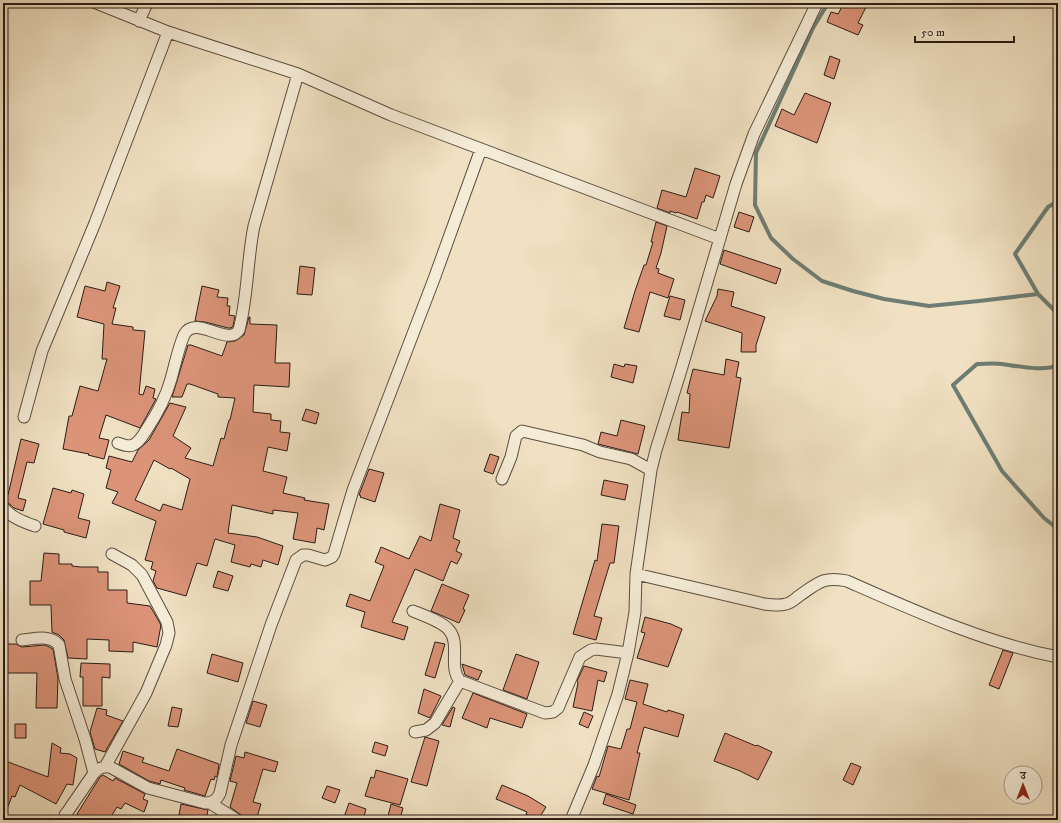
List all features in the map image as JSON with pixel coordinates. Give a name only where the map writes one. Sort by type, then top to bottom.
[{"type":"street","points":[[96,3],[168,32],[298,74],[391,115],[720,239]]},
{"type":"street","points":[[139,21],[147,3]]},
{"type":"street","points":[[571,820],[594,765],[618,694],[628,653],[635,612],[636,574],[651,470],[682,370],[736,184],[754,134],[817,3]]},
{"type":"street","points":[[24,417],[35,373],[48,334],[95,223],[168,32]]},
{"type":"street","points":[[118,443],[130,446],[135,444],[141,438],[152,421],[167,389],[183,338],[187,331],[193,328],[199,328],[230,335],[237,333],[239,330],[250,245],[254,226],[298,74]]},
{"type":"street","points":[[210,803],[218,799],[231,746],[271,625],[296,560],[303,555],[308,555],[325,560],[332,557],[334,554],[353,490],[434,279],[481,149]]},
{"type":"street","points":[[502,479],[511,457],[516,436],[522,431],[583,445],[600,452],[631,459],[651,470]]},
{"type":"street","points":[[3,507],[6,511],[20,520],[34,526]]},
{"type":"street","points":[[105,767],[146,693],[166,645],[168,633],[167,622],[142,575],[132,565],[112,554]]},
{"type":"street","points":[[636,574],[764,604],[778,605],[787,604],[820,582],[830,579],[837,579],[847,581],[961,629],[1028,651],[1058,657]]},
{"type":"street","points":[[413,611],[449,629],[453,642],[455,673],[460,681],[539,712],[549,713],[558,708],[580,657],[591,650],[596,649],[628,653]]},
{"type":"street","points":[[22,640],[51,639],[56,641],[59,645],[65,679],[85,739],[94,773]]},
{"type":"street","points":[[415,732],[426,730],[435,723],[460,681]]},
{"type":"street","points":[[66,820],[68,811],[94,773],[98,769],[110,767],[148,788],[184,798],[210,803],[237,820]]},
{"type":"building","points":[[844,3],[868,3],[858,23],[863,25],[858,35],[827,22],[831,12],[838,14]]},
{"type":"building","points":[[830,56],[840,60],[834,79],[824,75]]},
{"type":"building","points":[[805,93],[831,103],[817,143],[775,126],[782,109],[794,115]]},
{"type":"building","points":[[695,168],[720,176],[713,198],[706,195],[704,202],[702,202],[697,219],[677,212],[670,211],[670,213],[657,208],[662,190],[686,197]]},
{"type":"building","points":[[739,212],[754,217],[749,232],[734,227]]},
{"type":"building","points":[[656,222],[667,226],[656,268],[659,269],[658,273],[674,279],[668,298],[650,292],[639,332],[624,328],[635,291],[644,265],[646,265],[653,242],[651,242]]},
{"type":"building","points":[[724,250],[781,269],[776,284],[720,264]]},
{"type":"building","points":[[300,266],[315,268],[312,295],[297,294]]},
{"type":"building","points":[[107,282],[120,286],[113,308],[116,308],[112,324],[133,327],[133,330],[145,331],[139,394],[143,395],[146,386],[155,389],[153,398],[156,399],[140,428],[106,415],[99,438],[109,440],[104,459],[88,455],[89,454],[63,449],[69,416],[72,416],[80,386],[98,391],[107,359],[102,359],[104,324],[77,317],[85,286],[105,291]]},
{"type":"building","points":[[202,286],[219,290],[217,297],[228,298],[227,306],[230,306],[229,315],[235,316],[233,326],[231,328],[195,321]]},
{"type":"building","points":[[718,289],[734,292],[731,306],[765,317],[756,345],[756,352],[741,352],[742,333],[705,321],[717,296]]},
{"type":"building","points":[[670,296],[685,300],[680,320],[664,316]]},
{"type":"building","points":[[249,317],[250,324],[277,325],[275,363],[290,363],[289,387],[254,385],[253,412],[271,414],[271,420],[281,421],[280,432],[290,433],[287,451],[268,447],[263,471],[287,477],[283,493],[305,498],[304,500],[329,504],[324,530],[317,528],[315,543],[293,539],[298,513],[273,510],[273,514],[232,505],[228,533],[257,537],[283,546],[278,565],[263,560],[261,567],[251,564],[250,567],[231,562],[235,545],[215,539],[207,566],[197,563],[186,596],[157,588],[153,581],[156,571],[151,569],[153,562],[145,560],[156,521],[112,503],[118,492],[106,488],[111,470],[106,468],[109,456],[132,462],[138,450],[149,440],[170,403],[186,407],[173,436],[191,448],[185,458],[213,466],[221,438],[224,439],[235,398],[218,397],[218,394],[190,384],[187,384],[182,397],[172,397],[188,345],[222,356],[227,342],[235,341],[244,335]],"holes":[[[154,460],[170,469],[171,468],[190,479],[182,510],[163,504],[160,511],[135,500]]]},
{"type":"building","points":[[726,359],[739,362],[736,377],[741,378],[729,448],[678,440],[682,412],[689,413],[690,394],[687,393],[693,369],[724,375]]},
{"type":"building","points":[[614,364],[624,367],[625,364],[637,366],[633,383],[611,377]]},
{"type":"building","points":[[306,409],[319,413],[316,424],[302,420]]},
{"type":"building","points":[[621,420],[645,426],[638,454],[598,444],[601,432],[617,436]]},
{"type":"building","points":[[21,439],[39,444],[34,463],[27,462],[18,498],[26,500],[23,511],[14,508],[6,501]]},
{"type":"building","points":[[490,454],[499,457],[493,474],[484,471]]},
{"type":"building","points":[[369,469],[384,473],[375,502],[360,497],[361,496],[359,495]]},
{"type":"building","points":[[604,480],[628,485],[625,500],[601,495]]},
{"type":"building","points":[[53,488],[71,493],[72,490],[84,494],[78,518],[90,521],[86,538],[43,524]]},
{"type":"building","points":[[440,504],[460,510],[453,538],[460,541],[456,551],[462,554],[457,564],[451,561],[443,581],[415,569],[392,622],[408,627],[404,640],[361,627],[365,612],[346,606],[350,594],[370,601],[384,566],[375,562],[381,547],[409,559],[420,536],[431,541]]},
{"type":"building","points":[[602,524],[619,526],[614,563],[610,563],[594,616],[602,618],[596,640],[573,634],[595,560],[597,561]]},
{"type":"building","points":[[44,553],[59,554],[59,564],[72,564],[72,566],[81,567],[98,567],[98,572],[108,572],[108,590],[127,590],[127,603],[150,606],[161,625],[157,647],[133,642],[133,652],[109,651],[109,640],[87,639],[87,659],[68,658],[64,640],[59,635],[52,632],[51,605],[30,605],[30,581],[41,581]]},
{"type":"building","points":[[218,571],[233,576],[228,591],[213,587]]},
{"type":"building","points":[[442,584],[469,595],[463,609],[465,610],[459,623],[431,611]]},
{"type":"building","points":[[645,617],[671,624],[682,629],[668,667],[637,658],[645,633],[641,632]]},
{"type":"building","points":[[435,642],[445,644],[435,678],[425,675]]},
{"type":"building","points":[[3,644],[16,644],[22,647],[45,645],[53,649],[58,678],[57,708],[36,708],[37,673],[3,673]]},
{"type":"building","points":[[1003,650],[1013,653],[999,689],[989,685]]},
{"type":"building","points":[[212,654],[243,663],[238,682],[207,673]]},
{"type":"building","points":[[516,654],[539,662],[527,699],[503,690]]},
{"type":"building","points":[[81,663],[110,664],[110,678],[102,677],[102,706],[83,706],[83,677],[80,677]]},
{"type":"building","points":[[462,664],[482,671],[478,680],[465,675]]},
{"type":"building","points":[[584,666],[607,672],[604,682],[598,680],[592,711],[573,707],[578,683],[577,681]]},
{"type":"building","points":[[630,680],[648,684],[643,704],[667,712],[668,710],[684,715],[678,737],[644,727],[637,753],[640,753],[629,800],[592,789],[597,776],[599,777],[608,746],[621,749],[627,729],[630,729],[637,702],[625,699]]},
{"type":"building","points":[[424,689],[441,696],[430,718],[418,713]]},
{"type":"building","points":[[473,693],[527,714],[522,728],[490,718],[487,728],[462,718]]},
{"type":"building","points":[[253,701],[267,705],[260,727],[246,723]]},
{"type":"building","points":[[172,707],[182,709],[178,727],[168,726]]},
{"type":"building","points":[[453,707],[455,708],[450,727],[442,725]]},
{"type":"building","points":[[97,708],[107,710],[106,715],[123,721],[105,752],[95,749],[90,732]]},
{"type":"building","points":[[584,712],[593,716],[588,728],[579,724]]},
{"type":"building","points":[[15,724],[26,724],[26,738],[15,738]]},
{"type":"building","points":[[725,733],[772,752],[758,780],[714,761]]},
{"type":"building","points":[[425,737],[439,741],[427,786],[411,782]]},
{"type":"building","points":[[375,742],[388,746],[385,756],[372,752]]},
{"type":"building","points":[[52,743],[61,748],[60,753],[70,754],[77,758],[73,785],[67,784],[56,804],[20,785],[15,797],[12,796],[3,817],[3,760],[48,777]]},
{"type":"building","points":[[177,749],[219,764],[217,777],[215,776],[214,780],[211,779],[205,796],[184,790],[185,788],[161,780],[160,784],[149,781],[119,764],[123,751],[144,758],[142,762],[169,771]]},
{"type":"building","points":[[245,752],[278,762],[275,772],[263,769],[253,802],[261,804],[256,820],[244,820],[244,817],[230,807],[237,783],[230,781],[236,756],[244,758]]},
{"type":"building","points":[[851,763],[861,767],[853,785],[843,780]]},
{"type":"building","points":[[376,770],[408,779],[400,805],[365,796],[371,777],[374,778]]},
{"type":"building","points":[[103,775],[113,781],[115,778],[145,794],[143,799],[148,801],[144,812],[125,803],[121,809],[117,807],[109,820],[97,820],[88,815],[85,820],[77,814],[100,777]]},
{"type":"building","points":[[502,785],[528,796],[546,807],[538,820],[526,814],[527,812],[496,799]]},
{"type":"building","points":[[327,786],[340,790],[335,803],[322,798]]},
{"type":"building","points":[[606,794],[636,805],[633,814],[603,804]]},
{"type":"building","points":[[349,803],[366,809],[363,820],[343,820]]},
{"type":"building","points":[[181,804],[208,810],[206,820],[180,820],[181,815],[179,815]]},
{"type":"building","points":[[391,804],[403,808],[400,819],[388,816]]},
{"type":"waterway","points":[[828,3],[813,28],[756,153],[755,205],[771,238],[793,259],[822,281],[884,299],[929,306],[1038,294]]},
{"type":"waterway","points":[[1058,201],[1048,207],[1015,254],[1038,294],[1058,314]]},
{"type":"waterway","points":[[1058,365],[1039,368],[999,364],[977,364],[953,385],[1002,471],[1044,518],[1058,529]]}]
